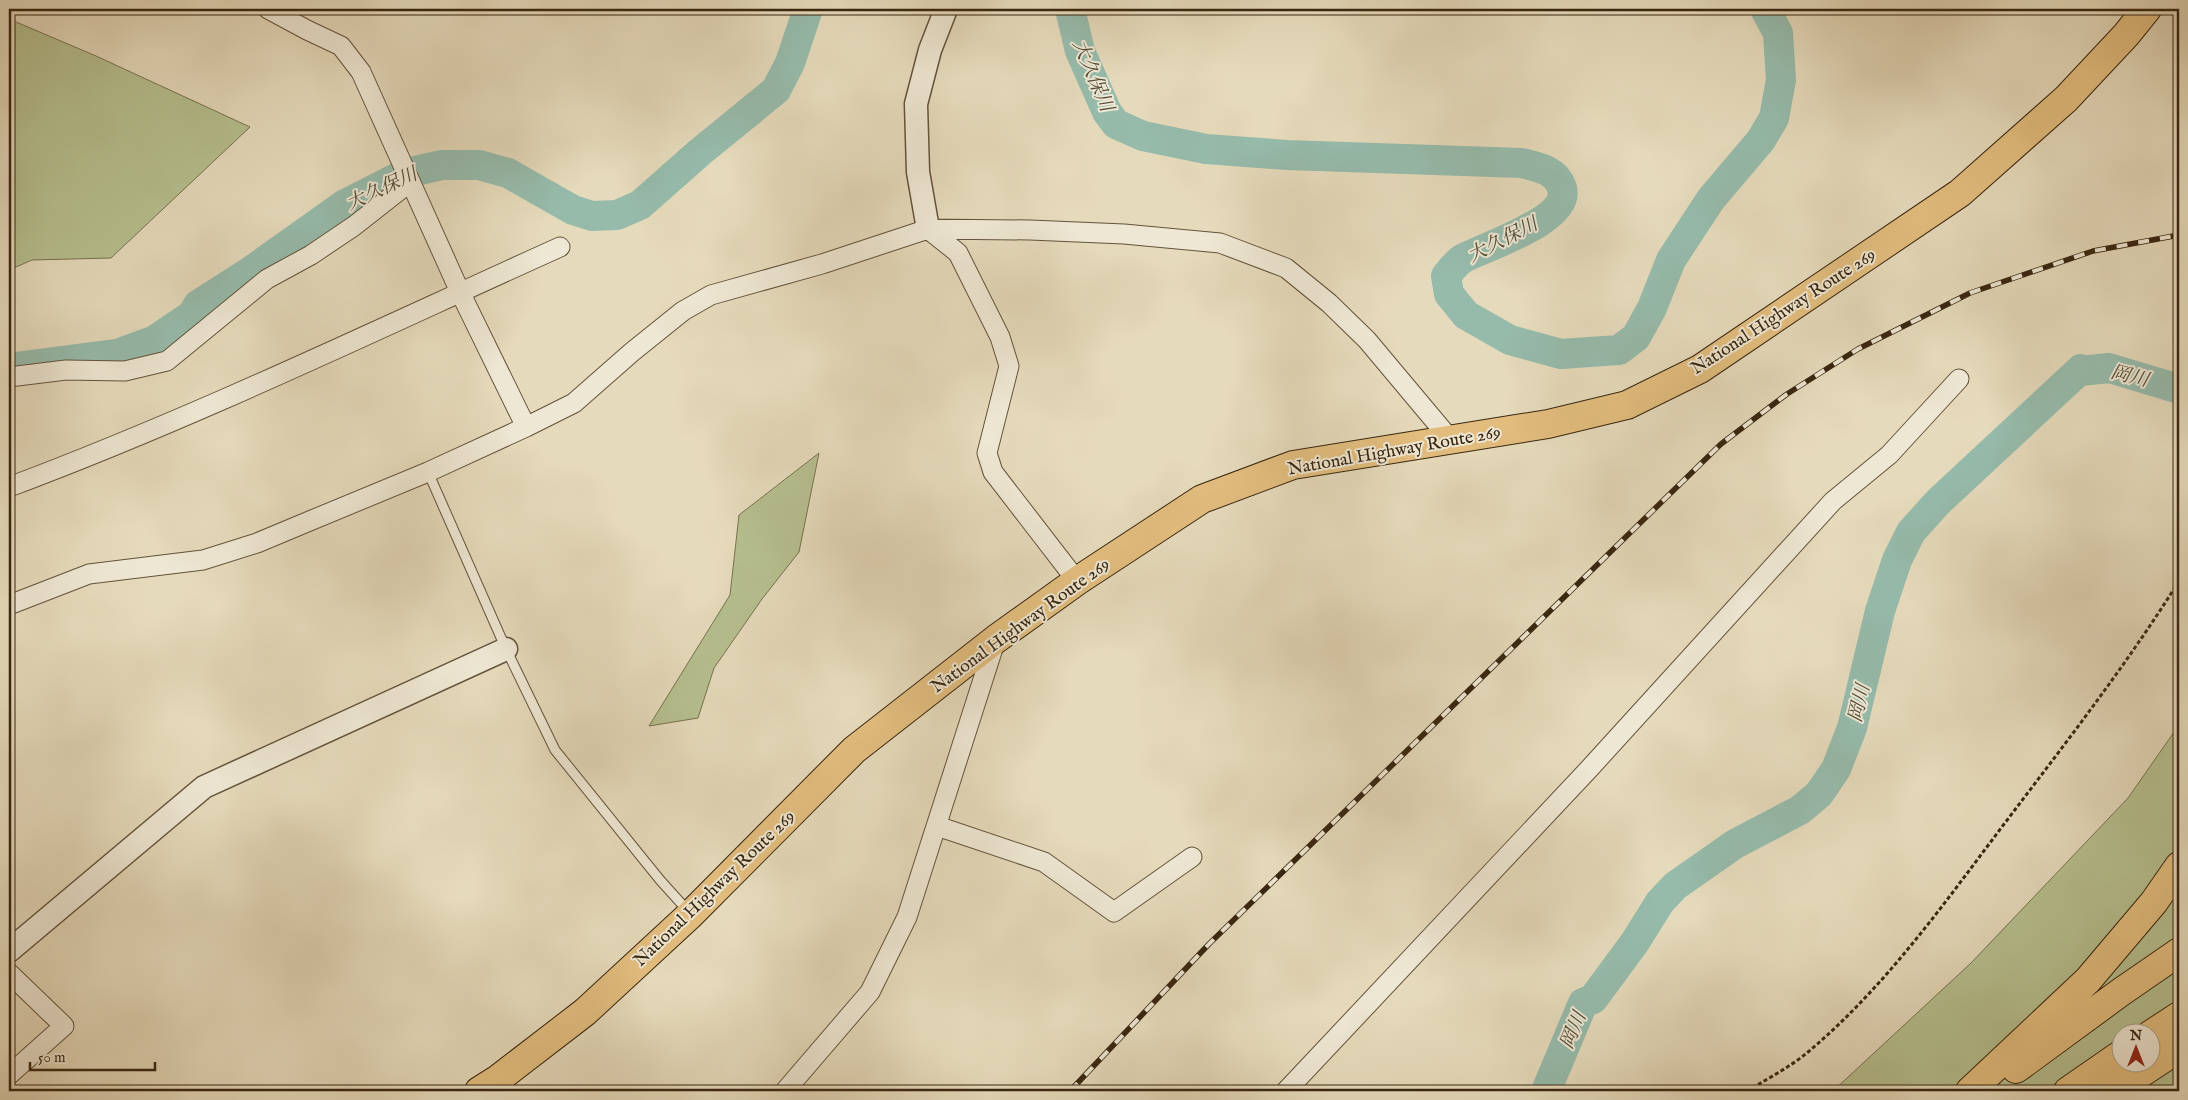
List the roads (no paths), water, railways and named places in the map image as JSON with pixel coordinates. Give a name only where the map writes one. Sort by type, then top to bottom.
[{"type":"highway","name":"National Highway Route 269","points":[[479,1091],[498,1079],[585,1012],[691,914],[854,750],[996,639],[1077,581],[1202,499],[1294,465],[1548,424],[1626,405],[1700,369],[1960,193],[2066,98],[2147,9]]},
{"type":"highway","points":[[1970,1091],[2088,980],[2154,902],[2179,866]]},
{"type":"highway","points":[[1987,1091],[2058,1037],[2179,952]]},
{"type":"highway","points":[[2160,1028],[2179,1016]]},
{"type":"highway","points":[[2114,1091],[2179,1048]]},
{"type":"highway","points":[[2068,1091],[2110,1062]]},
{"type":"street","points":[[268,9],[341,46],[361,72],[460,292],[526,428]]},
{"type":"street","points":[[946,9],[930,50],[916,104],[918,172],[928,229],[958,253],[1000,336],[1009,366],[987,453],[993,472],[1077,581]]},
{"type":"street","points":[[9,377],[66,370],[125,372],[167,361],[267,279],[312,255],[354,226],[410,182]]},
{"type":"street","points":[[9,605],[89,574],[203,560],[257,543],[428,472],[526,428],[574,403],[632,352],[683,311],[711,295],[822,264],[928,229],[1030,230],[1124,234],[1220,243],[1286,268],[1329,303],[1367,340],[1450,439]]},
{"type":"street","points":[[9,487],[81,460],[185,416],[560,246]]},
{"type":"street","points":[[1286,1091],[1589,769],[1833,501],[1889,455],[1959,379]]},
{"type":"street","points":[[785,1091],[870,992],[907,917],[996,639]]},
{"type":"street","points":[[9,950],[204,787],[506,649]]},
{"type":"street","points":[[937,826],[1044,862],[1114,912],[1192,857]]},
{"type":"street","points":[[9,973],[64,1026],[9,1076]]},
{"type":"lane","points":[[428,472],[506,649],[555,750],[660,880],[691,914]]},
{"type":"waterway","name":"大久保川","points":[[9,368],[117,354],[155,340],[192,315],[198,305],[248,273],[345,204],[406,173],[442,165],[479,165],[508,173],[573,210],[592,216],[617,215],[640,205],[700,152],[776,90],[790,63],[808,9]]},
{"type":"waterway","name":"大久保川","points":[[1070,9],[1080,51],[1107,112],[1116,124],[1143,136],[1206,149],[1287,155],[1522,163],[1551,173],[1562,188],[1561,200],[1553,211],[1524,231],[1462,259],[1446,276],[1449,294],[1466,315],[1510,340],[1561,354],[1619,350],[1636,337],[1652,308],[1671,260],[1711,199],[1761,140],[1774,118],[1781,80],[1778,33],[1765,9]]},
{"type":"waterway","name":"岡川","points":[[1546,1091],[1583,1003],[1593,999],[1635,942],[1660,902],[1675,886],[1735,844],[1800,810],[1819,794],[1836,769],[1852,728],[1880,611],[1897,560],[1911,532],[1938,502],[2081,369],[2080,371],[2109,368],[2179,389]]},
{"type":"railway","points":[[1070,1091],[1209,944],[1721,444],[1787,394],[1858,349],[1970,293],[2093,251],[2179,235]]}]
